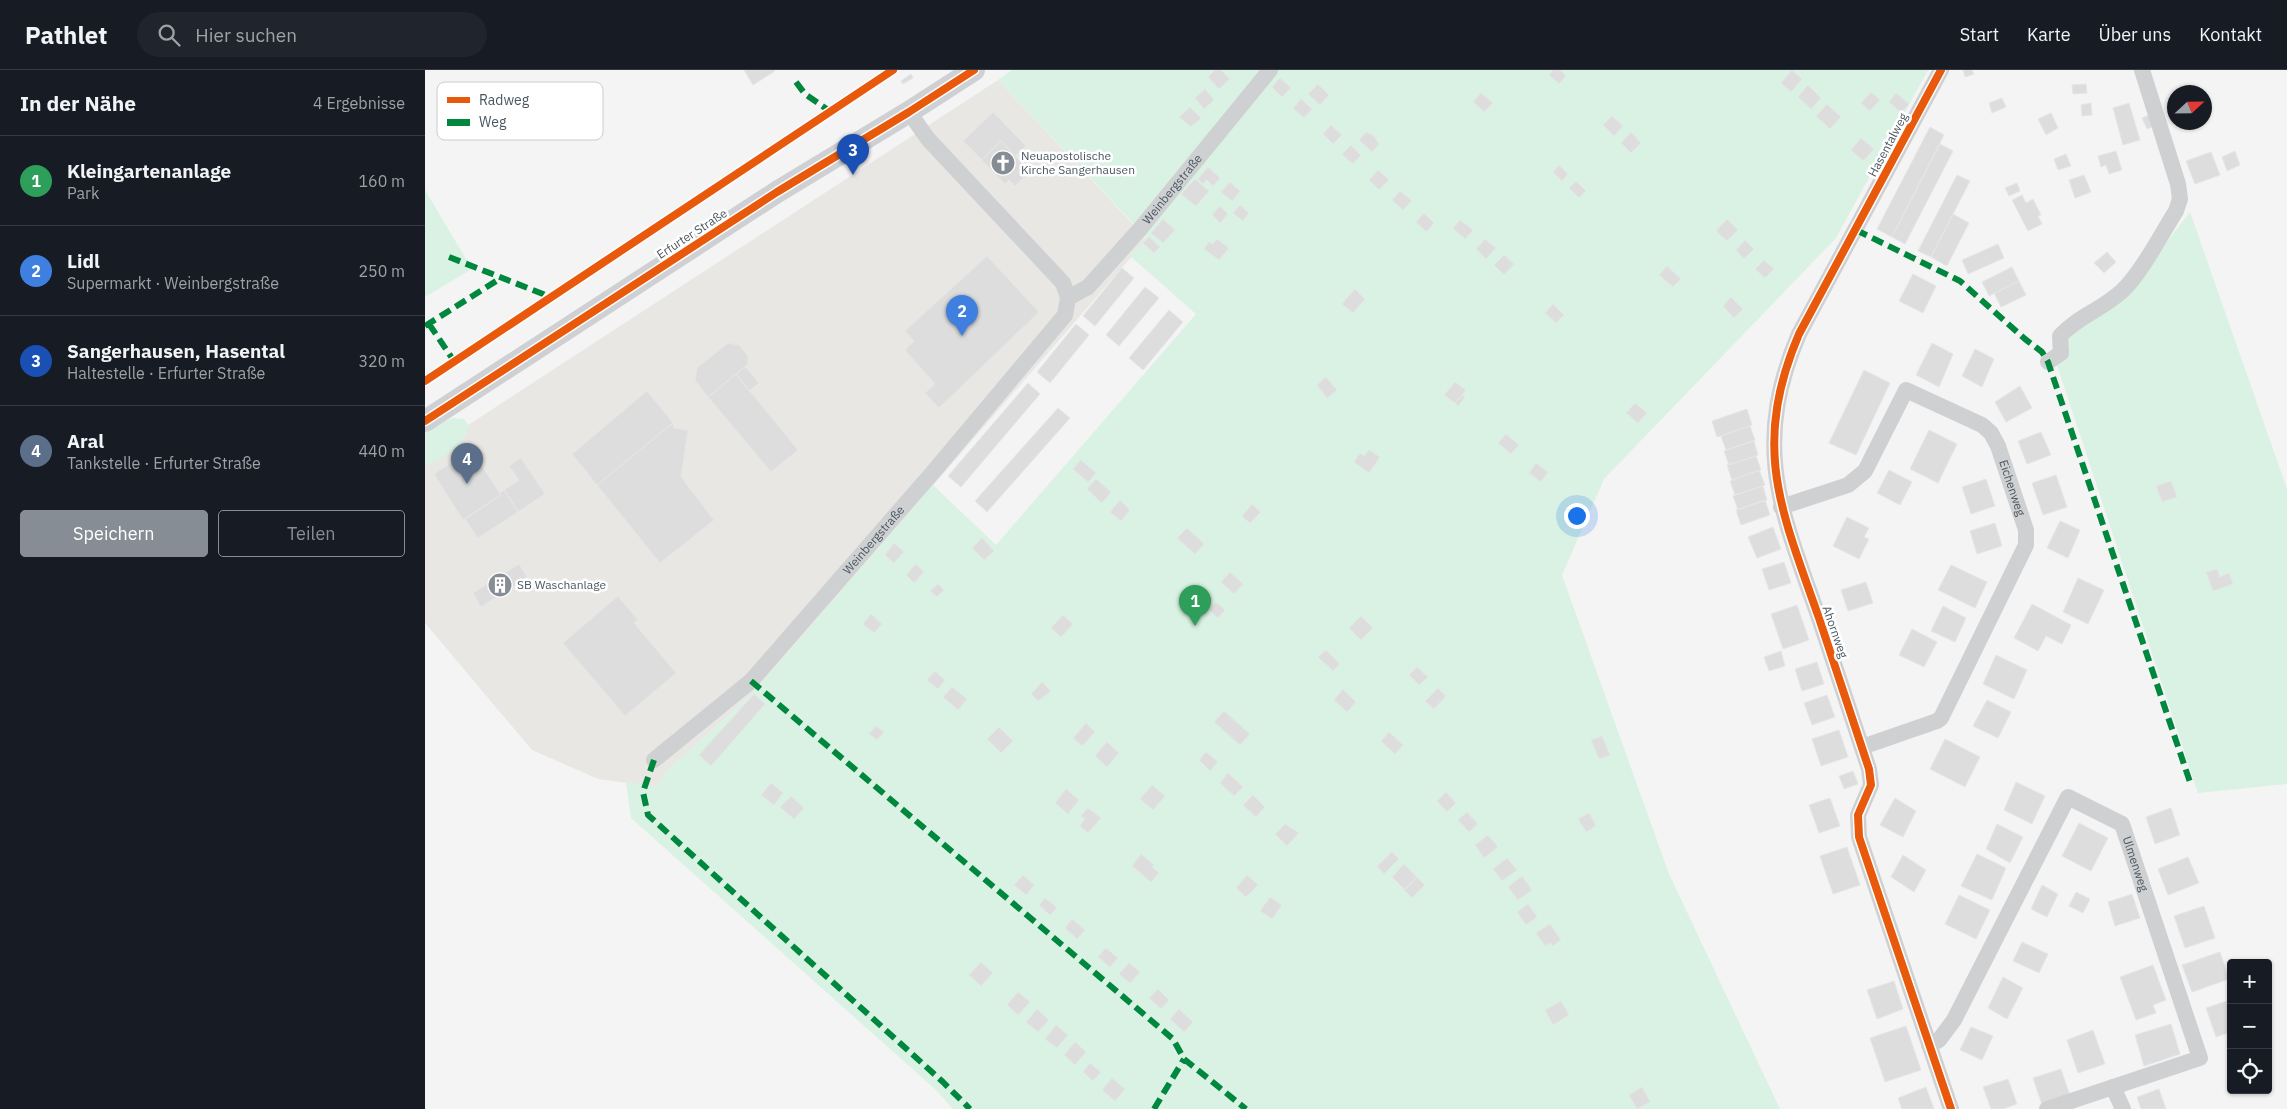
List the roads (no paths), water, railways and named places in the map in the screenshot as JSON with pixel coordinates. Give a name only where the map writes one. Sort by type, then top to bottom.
[{"type":"main road","name":"Erfurter Straße","points":[[425,420],[769,197],[974,70]]},
{"type":"street","name":"Weinbergstraße","points":[[654,760],[751,681],[1060,323],[1065,315],[1068,298],[1088,287],[1140,229],[1270,70]]},
{"type":"street","name":"Hasentalweg","points":[[1856,230],[1941,70]]},
{"type":"street","points":[[2049,362],[2061,353],[2059,336],[2068,326],[2109,302],[2124,290],[2176,211],[2180,199],[2178,184],[2142,70]]},
{"type":"street","points":[[909,112],[929,139],[1058,277],[1063,283],[1068,298]]},
{"type":"street","name":"Ahornweg","points":[[1856,230],[1799,334],[1782,378],[1774,423],[1773,454],[1781,507],[1869,769],[1871,785],[1858,815],[1859,837],[1929,1046]]},
{"type":"street","name":"Eichenweg","points":[[1781,507],[1848,486],[1858,480],[1865,471],[1906,390],[1982,425],[1991,433],[1998,446],[2026,530],[2026,545],[1941,718],[1862,747]]},
{"type":"street","name":"Ulmenweg","points":[[1929,1046],[1939,1040],[1954,1020],[2068,796],[2122,824],[2200,1058],[2047,1109]]},
{"type":"street","points":[[1929,1046],[1951,1109]]},
{"type":"street","points":[[2113,1086],[2123,1109]]},
{"type":"place","name":"Neuapostolische Kirche Sangerhausen","points":[[1003,163]]},
{"type":"place","name":"Sangerhausen, Hasental","points":[[853,175]]},
{"type":"place","name":"Lidl","points":[[962,336]]},
{"type":"place","name":"Aral","points":[[467,484]]},
{"type":"place","name":"SB Waschanlage","points":[[500,585]]},
{"type":"place","name":"Kleingartenanlage","points":[[1195,626]]}]
